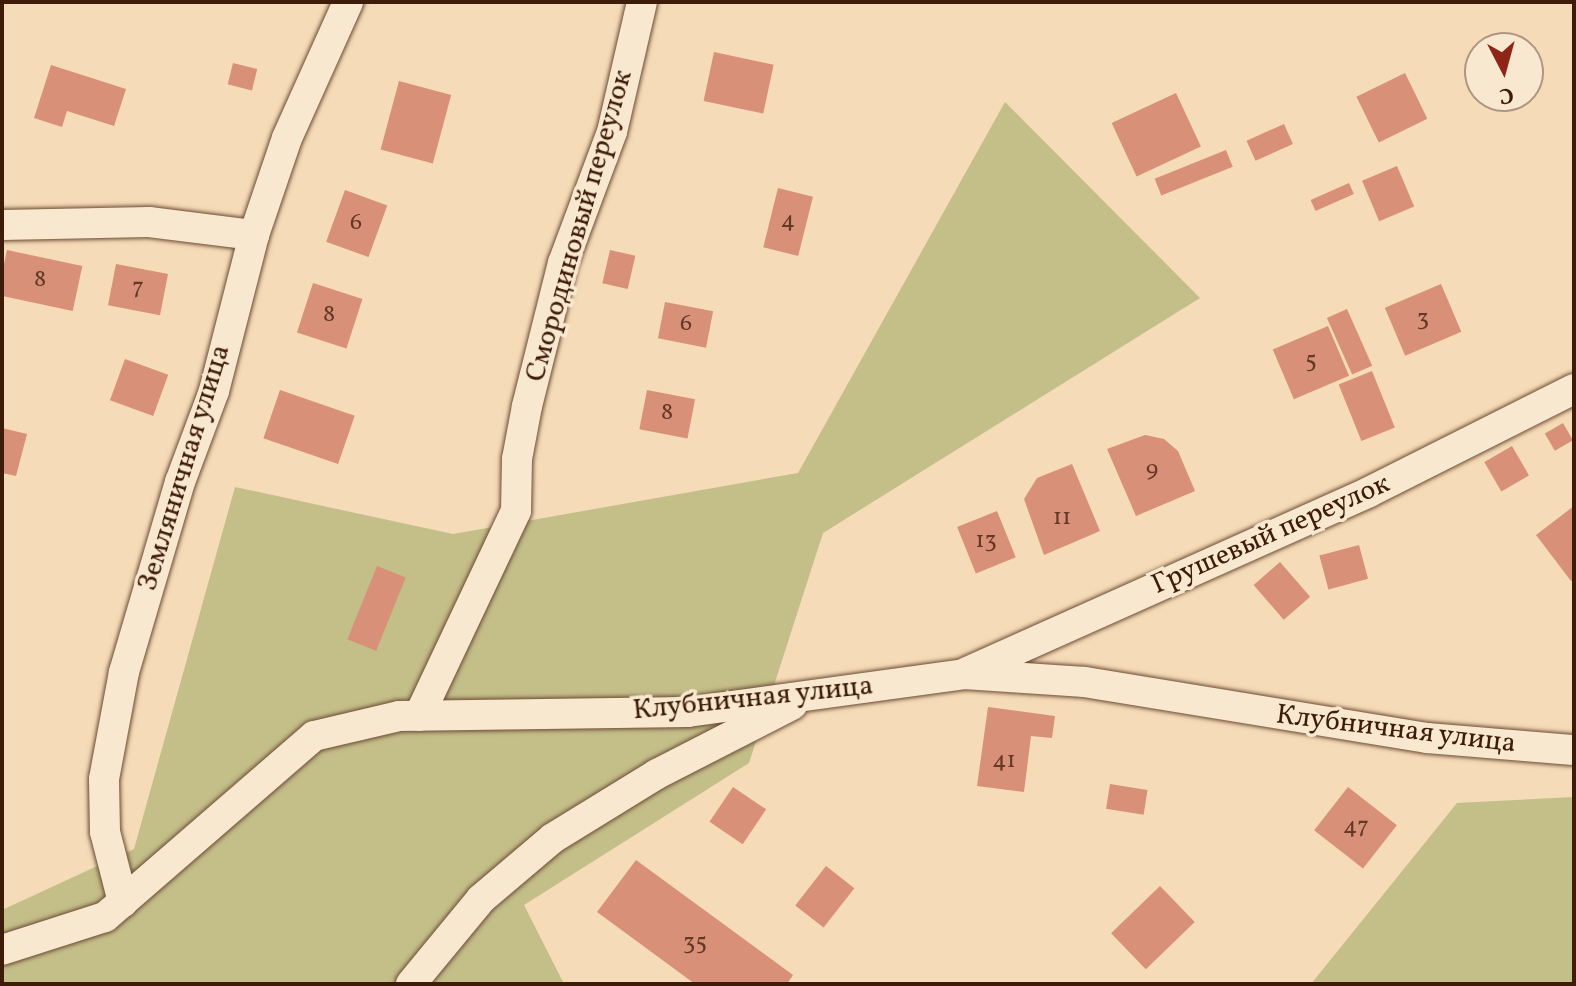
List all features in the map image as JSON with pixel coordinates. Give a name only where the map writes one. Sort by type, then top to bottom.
[{"type":"street","name":"Земляничная улица","points":[[123,902],[105,832],[104,806],[121,687],[145,592],[214,391],[254,235],[287,138],[348,2]]},
{"type":"street","name":"Смородиновый переулок","points":[[419,716],[516,511],[517,459],[527,406],[563,263],[612,132],[642,2]]},
{"type":"street","points":[[2,225],[149,222],[254,235]]},
{"type":"street","name":"Грушевый переулок","points":[[964,674],[1369,492],[1574,389]]},
{"type":"street","name":"Клубничная улица","points":[[2,950],[105,917],[314,736],[419,716],[688,712],[964,674],[1085,682],[1427,738],[1574,750]]},
{"type":"street","points":[[411,984],[481,899],[553,838],[657,774],[812,695]]},
{"type":"shaded area","points":[[1005,102],[1200,298],[823,533],[749,763],[524,905],[564,984],[2,984],[2,910],[134,849],[235,487],[453,534],[798,473]]},
{"type":"shaded area","points":[[1574,797],[1574,984],[1311,984],[1457,803]]},
{"type":"building","points":[[714,52],[774,65],[763,114],[704,101]]},
{"type":"building","points":[[233,63],[257,69],[252,90],[228,84]]},
{"type":"building","points":[[51,65],[126,89],[114,126],[67,111],[62,127],[34,118]]},
{"type":"building","points":[[1405,73],[1427,119],[1379,143],[1356,97]]},
{"type":"building","points":[[399,81],[451,95],[433,164],[381,150]]},
{"type":"building","points":[[1176,93],[1201,146],[1137,176],[1112,123]]},
{"type":"building","points":[[1284,124],[1293,144],[1255,161],[1247,141]]},
{"type":"building","points":[[1226,150],[1233,167],[1161,196],[1155,179]]},
{"type":"building","points":[[1397,166],[1414,207],[1379,221],[1362,181]]},
{"type":"building","points":[[1349,183],[1354,194],[1316,211],[1311,200]]},
{"type":"building","points":[[778,188],[813,197],[798,256],[763,247]]},
{"type":"building","points":[[345,190],[387,205],[368,257],[326,242]]},
{"type":"building","points":[[7,250],[82,266],[73,311],[2,296],[2,274]]},
{"type":"building","points":[[610,250],[635,256],[628,289],[602,283]]},
{"type":"building","points":[[116,264],[168,274],[160,315],[108,305]]},
{"type":"building","points":[[313,283],[362,299],[346,349],[297,332]]},
{"type":"building","points":[[1441,284],[1461,332],[1405,356],[1385,308]]},
{"type":"building","points":[[665,302],[713,311],[706,348],[658,338]]},
{"type":"building","points":[[1347,309],[1372,366],[1352,375],[1327,318]]},
{"type":"building","points":[[1328,326],[1349,376],[1294,399],[1273,349]]},
{"type":"building","points":[[125,359],[168,375],[153,416],[110,400]]},
{"type":"building","points":[[1372,371],[1395,428],[1361,441],[1339,384]]},
{"type":"building","points":[[280,390],[355,416],[338,464],[263,438]]},
{"type":"building","points":[[647,390],[695,399],[687,439],[639,429]]},
{"type":"building","points":[[1563,423],[1573,440],[1555,451],[1545,434]]},
{"type":"building","points":[[2,428],[27,434],[16,476],[2,473]]},
{"type":"building","points":[[1145,435],[1164,439],[1178,451],[1195,491],[1136,516],[1107,449]]},
{"type":"building","points":[[1512,446],[1529,475],[1501,491],[1484,462]]},
{"type":"building","points":[[1072,464],[1100,531],[1044,555],[1024,499],[1037,478]]},
{"type":"building","points":[[1574,506],[1574,579],[1571,581],[1536,535]]},
{"type":"building","points":[[997,511],[1016,557],[976,573],[957,527]]},
{"type":"building","points":[[1359,545],[1368,579],[1328,589],[1319,556]]},
{"type":"building","points":[[1280,562],[1310,597],[1284,620],[1254,585]]},
{"type":"building","points":[[377,566],[406,578],[376,651],[347,639]]},
{"type":"building","points":[[988,707],[1055,716],[1052,738],[1031,736],[1024,792],[977,786]]},
{"type":"building","points":[[1110,784],[1148,790],[1144,815],[1106,809]]},
{"type":"building","points":[[733,787],[766,809],[743,844],[710,822]]},
{"type":"building","points":[[1348,787],[1397,825],[1363,869],[1314,830]]},
{"type":"building","points":[[636,860],[793,975],[787,984],[695,984],[597,912]]},
{"type":"building","points":[[826,866],[854,888],[824,928],[795,905]]},
{"type":"building","points":[[1160,886],[1195,922],[1146,969],[1111,933]]}]
